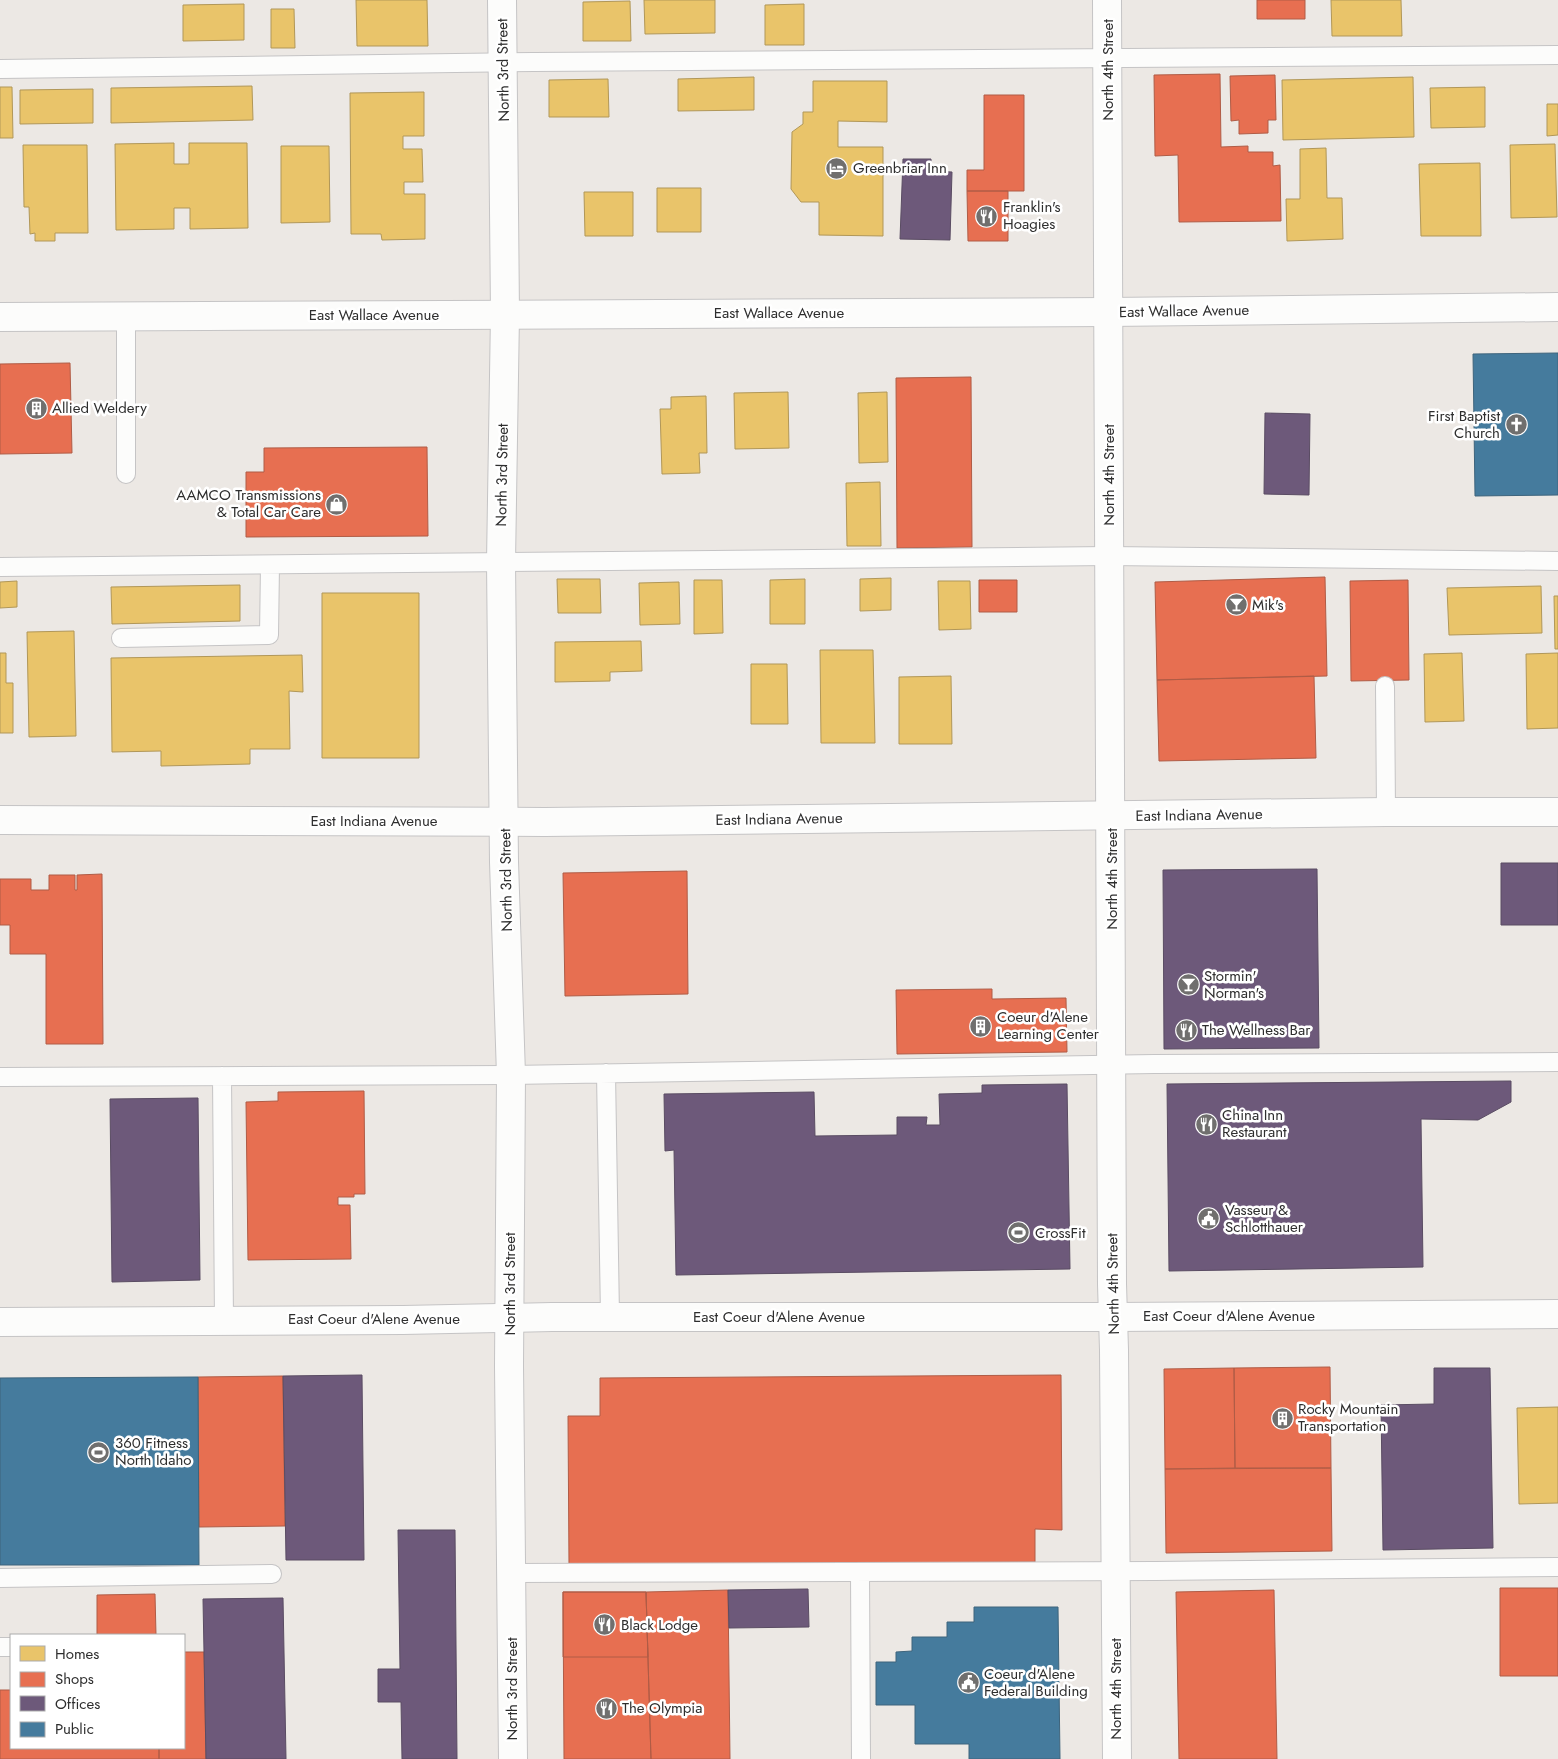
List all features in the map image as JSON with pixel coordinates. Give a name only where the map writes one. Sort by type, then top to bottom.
[{"type":"street","name":"North 3rd Street","points":[[502,0],[504,314],[501,562],[504,862],[511,1075],[510,1318],[513,1759]]},
{"type":"street","name":"North 4th Street","points":[[1107,0],[1108,556],[1117,1759]]},
{"type":"street","name":"East Wallace Avenue","points":[[0,317],[1108,312],[1558,307]]},
{"type":"street","name":"East Indiana Avenue","points":[[0,820],[504,822],[1386,812],[1558,812]]},
{"type":"street","name":"East Coeur d'Alene Avenue","points":[[0,1322],[1558,1314]]},
{"type":"lane","points":[[0,69],[1558,55]]},
{"type":"lane","points":[[126,317],[126,474]]},
{"type":"lane","points":[[0,567],[1108,556],[1558,561]]},
{"type":"lane","points":[[121,638],[269,635],[270,565]]},
{"type":"lane","points":[[1385,686],[1386,812]]},
{"type":"lane","points":[[0,1077],[511,1075],[1112,1065],[1558,1062]]},
{"type":"lane","points":[[606,1073],[610,1318]]},
{"type":"lane","points":[[222,1076],[224,1320]]},
{"type":"lane","points":[[511,1573],[1558,1567]]},
{"type":"lane","points":[[860,1572],[861,1759]]},
{"type":"lane","points":[[0,1578],[272,1574]]},
{"type":"building: Homes","points":[[356,0],[427,0],[428,46],[357,46]]},
{"type":"building: Homes","points":[[644,0],[715,0],[715,33],[645,34]]},
{"type":"building: Homes","points":[[1331,0],[1401,0],[1402,36],[1332,36]]},
{"type":"building: Homes","points":[[630,1],[631,41],[583,41],[583,2]]},
{"type":"building: Homes","points":[[244,4],[244,40],[183,41],[183,5]]},
{"type":"building: Homes","points":[[804,4],[804,45],[765,45],[765,5]]},
{"type":"building: Homes","points":[[271,9],[294,9],[295,48],[271,48]]},
{"type":"building: Homes","points":[[754,77],[754,110],[678,111],[678,79]]},
{"type":"building: Homes","points":[[1413,77],[1414,137],[1283,140],[1282,80]]},
{"type":"building: Homes","points":[[608,79],[609,117],[549,117],[549,80]]},
{"type":"building: Homes","name":"Greenbriar Inn","points":[[813,81],[887,81],[887,122],[838,121],[838,147],[883,147],[883,236],[819,235],[819,202],[801,202],[791,189],[792,132],[803,124],[803,112],[813,112]]},
{"type":"building: Homes","points":[[252,86],[253,120],[111,123],[111,88]]},
{"type":"building: Homes","points":[[0,87],[12,87],[13,138],[0,138]]},
{"type":"building: Homes","points":[[1485,87],[1485,127],[1431,128],[1430,88]]},
{"type":"building: Homes","points":[[93,89],[93,123],[20,124],[20,90]]},
{"type":"building: Homes","points":[[424,92],[424,136],[403,136],[403,149],[422,149],[423,182],[404,182],[404,194],[425,194],[425,239],[382,240],[381,234],[351,234],[350,93]]},
{"type":"building: Homes","points":[[1547,104],[1558,104],[1558,135],[1547,136]]},
{"type":"building: Homes","points":[[174,143],[174,164],[189,164],[189,143],[247,143],[248,228],[190,229],[190,208],[174,208],[174,229],[116,230],[115,144]]},
{"type":"building: Homes","points":[[1555,144],[1557,217],[1511,218],[1510,145]]},
{"type":"building: Homes","points":[[23,145],[87,145],[88,233],[55,233],[55,241],[35,241],[35,233],[30,234],[29,207],[24,207]]},
{"type":"building: Homes","points":[[281,146],[329,146],[330,222],[281,223]]},
{"type":"building: Homes","points":[[1326,148],[1327,198],[1342,198],[1343,239],[1287,241],[1286,199],[1300,199],[1300,149]]},
{"type":"building: Homes","points":[[1480,163],[1481,236],[1421,236],[1419,164]]},
{"type":"building: Homes","points":[[657,188],[701,188],[701,232],[657,232]]},
{"type":"building: Homes","points":[[584,192],[633,192],[633,236],[585,236]]},
{"type":"building: Homes","points":[[788,392],[789,448],[735,449],[734,393]]},
{"type":"building: Homes","points":[[887,392],[888,462],[859,463],[858,393]]},
{"type":"building: Homes","points":[[706,396],[707,453],[699,453],[700,473],[662,474],[660,409],[671,409],[671,397]]},
{"type":"building: Homes","points":[[880,482],[881,546],[847,546],[846,483]]},
{"type":"building: Homes","points":[[891,578],[891,610],[860,611],[860,579]]},
{"type":"building: Homes","points":[[557,579],[600,579],[601,613],[558,613]]},
{"type":"building: Homes","points":[[805,579],[805,624],[770,624],[770,580]]},
{"type":"building: Homes","points":[[694,580],[722,580],[723,633],[694,634]]},
{"type":"building: Homes","points":[[17,581],[17,607],[0,608],[0,582]]},
{"type":"building: Homes","points":[[938,581],[970,581],[971,629],[939,630]]},
{"type":"building: Homes","points":[[679,582],[680,624],[640,625],[639,583]]},
{"type":"building: Homes","points":[[240,585],[240,621],[112,624],[111,587]]},
{"type":"building: Homes","points":[[1541,586],[1542,633],[1449,635],[1447,588]]},
{"type":"building: Homes","points":[[322,593],[419,593],[419,758],[322,758]]},
{"type":"building: Homes","points":[[1554,596],[1558,596],[1558,649],[1555,649]]},
{"type":"building: Homes","points":[[74,631],[76,736],[29,737],[27,632]]},
{"type":"building: Homes","points":[[641,641],[642,671],[610,672],[610,681],[555,682],[555,642]]},
{"type":"building: Homes","points":[[820,650],[873,650],[875,743],[821,743]]},
{"type":"building: Homes","points":[[0,653],[6,653],[6,683],[13,683],[13,733],[0,733]]},
{"type":"building: Homes","points":[[1462,653],[1464,721],[1425,722],[1424,654]]},
{"type":"building: Homes","points":[[1558,653],[1558,728],[1527,729],[1526,654]]},
{"type":"building: Homes","points":[[302,655],[303,692],[289,691],[290,749],[250,749],[250,764],[161,766],[161,751],[112,752],[111,658]]},
{"type":"building: Homes","points":[[751,664],[787,664],[788,724],[751,724]]},
{"type":"building: Homes","points":[[951,676],[952,744],[899,744],[899,677]]},
{"type":"building: Homes","points":[[1558,1407],[1558,1503],[1519,1504],[1517,1408]]},
{"type":"building: Shops","points":[[1257,0],[1305,0],[1305,19],[1257,19]]},
{"type":"building: Shops","points":[[1220,74],[1221,147],[1248,146],[1248,152],[1273,152],[1273,166],[1280,165],[1281,221],[1179,222],[1178,155],[1155,156],[1154,75]]},
{"type":"building: Shops","points":[[1275,75],[1276,120],[1268,120],[1268,133],[1239,134],[1239,120],[1231,121],[1230,76]]},
{"type":"building: Shops","points":[[984,95],[1024,95],[1024,191],[967,191],[967,170],[984,170]]},
{"type":"building: Shops","name":"Franklin's Hoagies","points":[[967,191],[1008,191],[1008,241],[968,241]]},
{"type":"building: Shops","name":"Allied Weldery","points":[[70,363],[72,453],[0,454],[0,364]]},
{"type":"building: Shops","points":[[971,377],[972,547],[897,548],[896,378]]},
{"type":"building: Shops","name":"AAMCO Transmissions & Total Car Care","points":[[427,447],[428,536],[246,537],[246,472],[264,472],[264,448]]},
{"type":"building: Shops","points":[[1325,577],[1327,676],[1157,680],[1155,582]]},
{"type":"building: Shops","points":[[979,580],[1017,580],[1017,612],[979,612]]},
{"type":"building: Shops","points":[[1408,580],[1409,680],[1351,681],[1350,581]]},
{"type":"building: Shops","points":[[1314,676],[1316,758],[1159,761],[1157,680]]},
{"type":"building: Shops","points":[[687,871],[688,994],[565,996],[563,873]]},
{"type":"building: Shops","points":[[102,874],[103,1044],[46,1044],[46,954],[10,954],[10,925],[0,925],[0,879],[31,879],[31,890],[49,890],[49,875],[75,875],[75,890],[77,890],[77,875]]},
{"type":"building: Shops","name":"Coeur d'Alene Learning Center","points":[[992,989],[992,999],[1066,998],[1067,1052],[897,1054],[896,990]]},
{"type":"building: Shops","points":[[364,1091],[365,1194],[354,1194],[354,1197],[338,1197],[338,1205],[350,1205],[351,1259],[248,1260],[246,1102],[278,1101],[278,1092]]},
{"type":"building: Shops","name":"Rocky Mountain Transportation","points":[[1330,1367],[1331,1468],[1235,1468],[1234,1368]]},
{"type":"building: Shops","points":[[1234,1368],[1235,1468],[1165,1469],[1164,1369]]},
{"type":"building: Shops","points":[[1061,1375],[1062,1530],[1035,1529],[1035,1562],[569,1565],[568,1416],[600,1416],[600,1378]]},
{"type":"building: Shops","points":[[283,1376],[285,1526],[199,1527],[198,1377]]},
{"type":"building: Shops","points":[[1331,1468],[1332,1551],[1166,1553],[1165,1469]]},
{"type":"building: Shops","points":[[1500,1588],[1558,1588],[1558,1676],[1500,1676]]},
{"type":"building: Shops","points":[[728,1590],[730,1759],[651,1759],[646,1592]]},
{"type":"building: Shops","points":[[1274,1590],[1277,1759],[1179,1759],[1176,1592]]},
{"type":"building: Shops","name":"The Olympia","points":[[563,1592],[646,1592],[651,1759],[564,1759]]},
{"type":"building: Shops","name":"Black Lodge","points":[[563,1592],[646,1592],[648,1657],[563,1657]]},
{"type":"building: Shops","points":[[155,1594],[156,1634],[97,1634],[97,1595]]},
{"type":"building: Shops","points":[[185,1652],[204,1652],[206,1759],[159,1759],[159,1749],[185,1749]]},
{"type":"building: Shops","points":[[0,1690],[10,1690],[10,1749],[159,1749],[159,1759],[0,1759]]},
{"type":"building: Offices","points":[[903,159],[931,159],[931,171],[952,172],[950,240],[900,239]]},
{"type":"building: Offices","points":[[1265,413],[1310,414],[1309,495],[1264,494]]},
{"type":"building: Offices","points":[[1501,863],[1558,863],[1558,925],[1501,925]]},
{"type":"building: Offices","points":[[1317,869],[1319,1048],[1164,1049],[1163,870]]},
{"type":"building: Offices","points":[[1511,1081],[1511,1102],[1478,1120],[1421,1119],[1423,1267],[1169,1271],[1167,1084]]},
{"type":"building: Offices","points":[[1067,1084],[1070,1269],[676,1275],[674,1150],[665,1151],[664,1094],[814,1092],[815,1136],[897,1135],[897,1117],[927,1117],[926,1125],[940,1125],[939,1094],[982,1093],[982,1085]]},
{"type":"building: Offices","points":[[198,1098],[200,1280],[112,1282],[110,1099]]},
{"type":"building: Offices","points":[[1434,1368],[1490,1368],[1493,1548],[1383,1550],[1381,1405],[1434,1404]]},
{"type":"building: Offices","points":[[362,1375],[364,1560],[286,1560],[283,1376]]},
{"type":"building: Offices","points":[[398,1530],[455,1530],[457,1759],[402,1759],[401,1702],[378,1702],[378,1669],[400,1669]]},
{"type":"building: Offices","points":[[808,1589],[809,1627],[729,1628],[728,1590]]},
{"type":"building: Offices","points":[[283,1598],[286,1759],[206,1759],[203,1599]]},
{"type":"building: Public","name":"First Baptist Church","points":[[1558,353],[1558,495],[1475,496],[1473,354]]},
{"type":"building: Public","name":"360 Fitness North Idaho","points":[[198,1377],[199,1565],[0,1565],[0,1378]]},
{"type":"building: Public","name":"Coeur d'Alene Federal Building","points":[[974,1607],[1058,1607],[1060,1759],[969,1759],[969,1744],[915,1744],[915,1705],[876,1705],[876,1662],[896,1662],[896,1652],[912,1651],[912,1637],[947,1637],[947,1622],[974,1622]]},
{"type":"place","name":"Greenbriar Inn","points":[[837,168]]},
{"type":"place","name":"Franklin's Hoagies","points":[[987,216]]},
{"type":"place","name":"Allied Weldery","points":[[36,408]]},
{"type":"place","name":"First Baptist Church","points":[[1516,425]]},
{"type":"place","name":"AAMCO Transmissions & Total Car Care","points":[[337,504]]},
{"type":"place","name":"Mik's","points":[[1236,605]]},
{"type":"place","name":"Stormin' Norman's","points":[[1188,985]]},
{"type":"place","name":"Coeur d'Alene Learning Center","points":[[981,1026]]},
{"type":"place","name":"The Wellness Bar","points":[[1186,1030]]},
{"type":"place","name":"China Inn Restaurant","points":[[1206,1124]]},
{"type":"place","name":"Vasseur & Schlotthauer","points":[[1209,1219]]},
{"type":"place","name":"CrossFit","points":[[1019,1233]]},
{"type":"place","name":"Rocky Mountain Transportation","points":[[1282,1418]]},
{"type":"place","name":"360 Fitness North Idaho","points":[[99,1452]]},
{"type":"place","name":"Black Lodge","points":[[605,1625]]},
{"type":"place","name":"Coeur d'Alene Federal Building","points":[[968,1683]]},
{"type":"place","name":"The Olympia","points":[[606,1708]]}]
